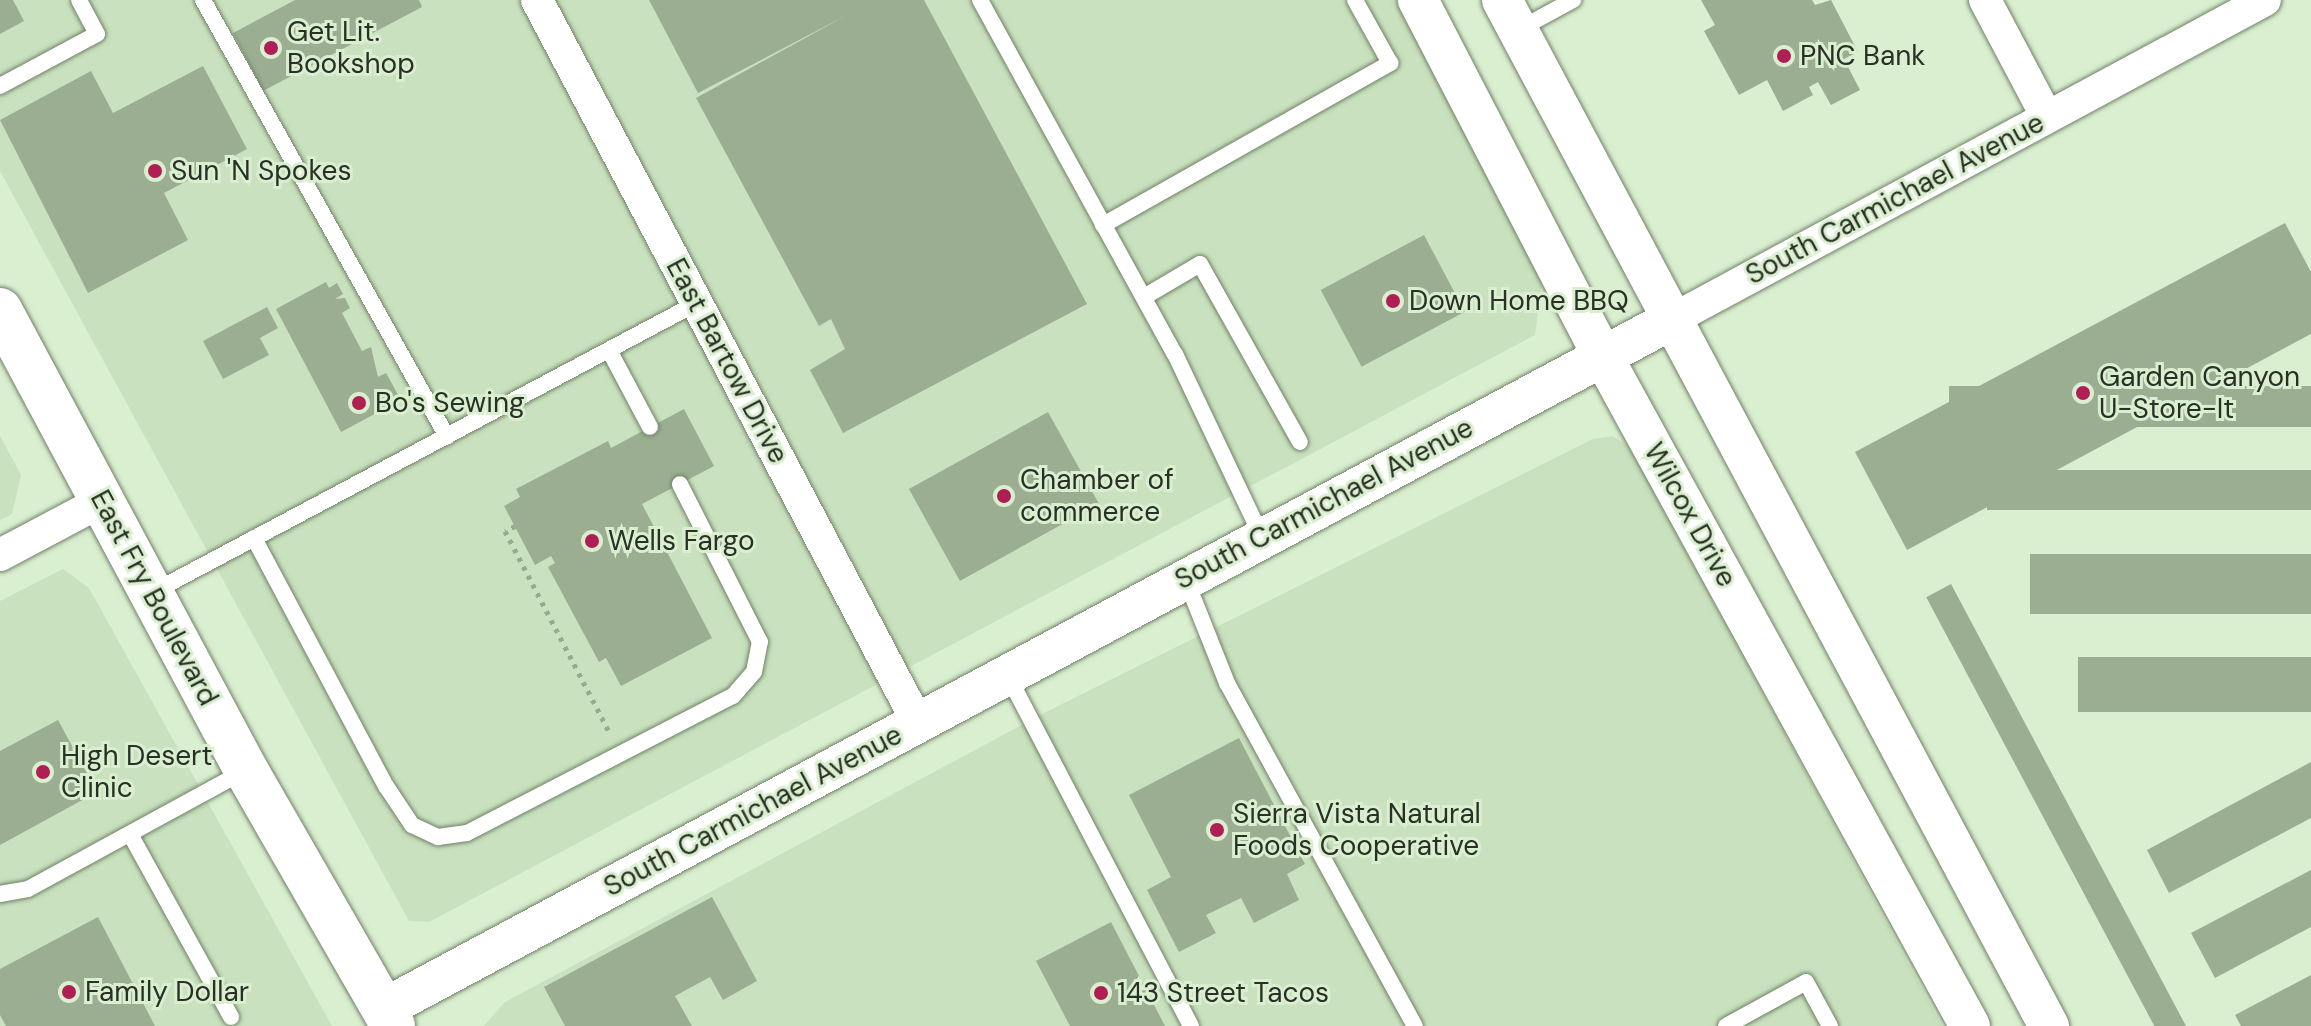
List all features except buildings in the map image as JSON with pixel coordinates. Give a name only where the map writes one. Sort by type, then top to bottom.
[{"type":"main road","name":"East Fry Boulevard","points":[[0,310],[246,770],[388,1018]]},
{"type":"street","name":"East Bartow Drive","points":[[537,0],[918,723]]},
{"type":"street","name":"Wilcox Drive","points":[[1418,0],[1602,355],[1970,1026]]},
{"type":"street","points":[[1985,0],[2047,117]]},
{"type":"street","name":"South Carmichael Avenue","points":[[388,1018],[918,723],[2265,0]]},
{"type":"street","points":[[1510,15],[1675,318],[2049,1026]]},
{"type":"street","points":[[0,555],[102,501]]},
{"type":"lane","points":[[0,86],[97,34],[79,0]]},
{"type":"lane","points":[[203,0],[447,436]]},
{"type":"lane","points":[[980,0],[1144,297],[1262,537]]},
{"type":"lane","points":[[1103,225],[1390,63],[1355,0]]},
{"type":"lane","points":[[1510,15],[1573,0]]},
{"type":"lane","points":[[1144,297],[1200,264],[1300,442]]},
{"type":"lane","points":[[151,593],[697,303]]},
{"type":"lane","points":[[609,350],[650,427]]},
{"type":"lane","points":[[254,538],[386,786],[412,825],[438,837],[467,833],[733,696],[754,672],[760,642],[680,484]]},
{"type":"lane","points":[[1185,579],[1227,683],[1415,1026]]},
{"type":"lane","points":[[1007,675],[1191,1026]]},
{"type":"lane","points":[[0,894],[28,889],[246,770]]},
{"type":"lane","points":[[130,834],[231,1017]]},
{"type":"lane","points":[[1726,1026],[1806,982],[1830,1026]]},
{"type":"path","points":[[515,526],[505,531],[621,754]]},
{"type":"shaded area","points":[[0,0],[1396,0],[1542,282],[1535,335],[429,922],[409,921],[0,171]]},
{"type":"shaded area","points":[[0,436],[21,475],[12,514],[0,520]]},
{"type":"shaded area","points":[[1613,436],[1631,448],[1942,1026],[484,1026],[505,1002],[1046,712],[1593,439]]},
{"type":"shaded area","points":[[63,569],[89,588],[332,1026],[0,1026],[0,601]]},
{"type":"place","name":"Get Lit. Bookshop","points":[[271,48]]},
{"type":"place","name":"PNC Bank","points":[[1784,56]]},
{"type":"place","name":"Sun 'N Spokes","points":[[155,171]]},
{"type":"place","name":"Down Home BBQ","points":[[1393,301]]},
{"type":"place","name":"Garden Canyon U-Store-It","points":[[2083,393]]},
{"type":"place","name":"Bo's Sewing","points":[[359,403]]},
{"type":"place","name":"Chamber of commerce","points":[[1004,496]]},
{"type":"place","name":"Wells Fargo","points":[[592,541]]},
{"type":"place","name":"High Desert Clinic","points":[[43,772]]},
{"type":"place","name":"Sierra Vista Natural Foods Cooperative","points":[[1217,830]]},
{"type":"place","name":"Family Dollar","points":[[69,992]]},
{"type":"place","name":"143 Street Tacos","points":[[1101,993]]}]
